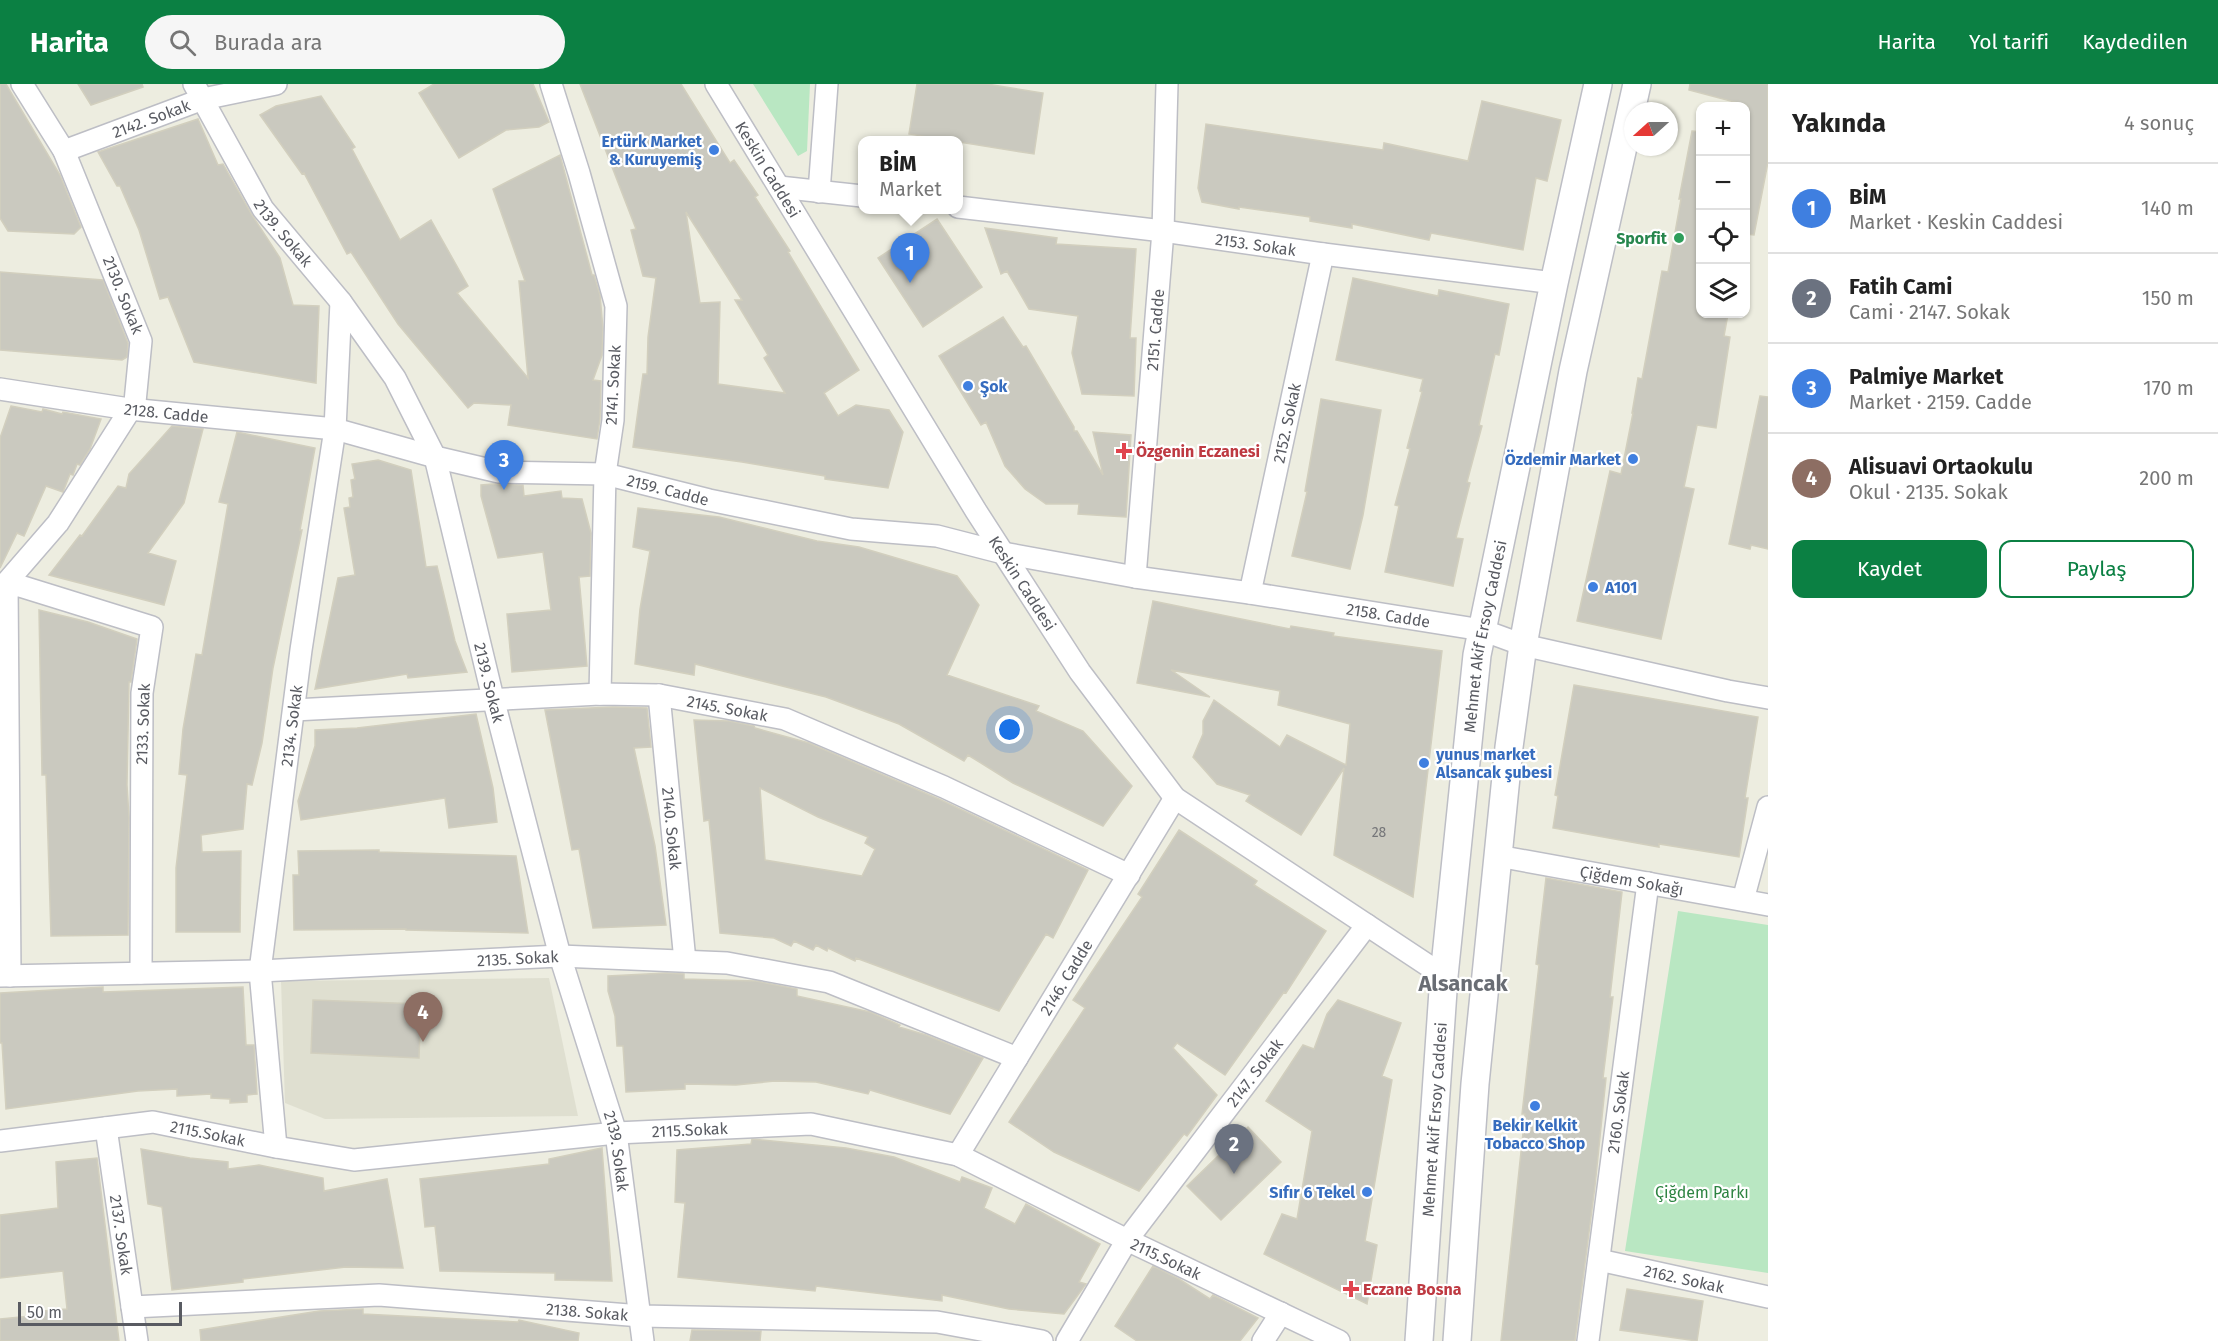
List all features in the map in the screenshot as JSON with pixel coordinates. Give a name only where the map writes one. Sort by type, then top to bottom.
[{"type":"street","name":"2130. Sokak","points":[[4,586],[58,523],[135,402],[141,341],[64,152],[22,84]]},
{"type":"street","name":"2142. Sokak","points":[[64,152],[198,92],[276,84]]},
{"type":"street","name":"2141. Sokak","points":[[551,84],[579,173],[616,306],[613,420],[605,474],[600,694]]},
{"type":"street","name":"Keskin Caddesi","points":[[716,84],[1003,553],[1080,672],[1175,798],[1444,976]]},
{"type":"street","points":[[819,192],[827,84]]},
{"type":"street","name":"2151. Cadde","points":[[1135,578],[1163,231],[1167,84]]},
{"type":"street","name":"Mehmet Akif Ersoy Caddesi","points":[[1419,1341],[1444,976],[1477,655],[1598,84]]},
{"type":"street","points":[[1456,1341],[1475,1084],[1509,747],[1523,645],[1573,371],[1637,84]]},
{"type":"street","name":"2139. Sokak","points":[[198,92],[263,209],[341,302],[395,378],[435,457],[493,698],[560,956],[616,1132],[643,1341]]},
{"type":"street","points":[[779,187],[858,196]]},
{"type":"street","name":"2153. Sokak","points":[[963,208],[1163,231],[1554,283]]},
{"type":"street","name":"2152. Sokak","points":[[1250,593],[1323,254]]},
{"type":"street","name":"2134. Sokak","points":[[276,1147],[260,971],[301,650],[335,429],[341,302]]},
{"type":"street","name":"2128. Cadde","points":[[0,389],[129,409],[335,429]]},
{"type":"street","name":"2159. Cadde","points":[[335,429],[499,472],[605,474],[709,500],[840,527],[937,536],[1003,553]]},
{"type":"street","name":"2158. Cadde","points":[[1003,553],[1135,578],[1250,593],[1482,630],[1523,645],[1728,692],[1768,698]]},
{"type":"street","points":[[4,586],[5,976]]},
{"type":"street","name":"2133. Sokak","points":[[4,586],[152,627],[142,693],[141,973]]},
{"type":"street","name":"2145. Sokak","points":[[294,710],[493,698],[600,694],[659,695],[785,719],[944,787],[1129,875]]},
{"type":"street","name":"2140. Sokak","points":[[659,695],[685,961]]},
{"type":"street","name":"2146. Cadde","points":[[958,1155],[1175,798]]},
{"type":"street","points":[[1743,900],[1768,807]]},
{"type":"street","name":"Çiğdem Sokağı","points":[[1498,856],[1768,905]]},
{"type":"street","name":"2160. Sokak","points":[[1588,1341],[1648,884]]},
{"type":"street","name":"2147. Sokak","points":[[1067,1341],[1127,1240],[1367,925]]},
{"type":"street","name":"2135. Sokak","points":[[5,976],[260,971],[560,956],[728,963],[829,982],[1017,1058]]},
{"type":"street","name":"2115.Sokak","points":[[0,1140],[153,1122],[354,1160],[616,1132],[811,1125],[958,1155],[1127,1240],[1339,1341]]},
{"type":"street","name":"2137. Sokak","points":[[106,1128],[137,1341]]},
{"type":"street","name":"2162. Sokak","points":[[1599,1260],[1768,1298]]},
{"type":"street","name":"2138. Sokak","points":[[132,1307],[379,1295],[641,1316],[937,1322],[1042,1341]]},
{"type":"street","points":[[1263,1341],[1281,1313]]},
{"type":"shaded area","points":[[549,978],[578,1116],[325,1119],[285,1103],[281,981]]},
{"type":"green space","points":[[753,84],[810,84],[807,151],[798,156]]},
{"type":"green space","name":"Çiğdem Parkı","points":[[1678,911],[1768,925],[1768,1273],[1625,1251]]},
{"type":"building","points":[[0,84],[6,84],[60,175],[81,227],[74,234],[8,231],[0,218]]},
{"type":"building","points":[[78,84],[142,84],[143,87],[91,105]]},
{"type":"building","points":[[434,84],[533,84],[549,122],[539,127],[506,130],[459,158],[419,93]]},
{"type":"building","points":[[580,84],[681,84],[730,163],[734,160],[758,195],[755,197],[790,251],[788,252],[859,370],[824,393],[838,416],[856,405],[889,410],[903,432],[888,488],[825,479],[825,476],[742,462],[633,447],[643,374],[647,374],[648,337],[656,278],[643,276],[631,230],[636,229]],"holes":[[[686,212],[742,300],[735,300],[768,355],[764,358],[785,393],[718,384],[720,302],[700,303]]]},
{"type":"building","points":[[917,84],[987,84],[1043,93],[1034,154],[963,143],[963,136],[909,134]]},
{"type":"building","points":[[1690,84],[1768,84],[1768,162],[1754,235],[1750,234],[1750,102],[1735,102],[1689,90]]},
{"type":"building","points":[[321,96],[355,147],[352,149],[400,240],[431,220],[468,286],[457,293],[528,378],[519,281],[525,281],[493,189],[560,155],[592,275],[594,275],[600,295],[603,329],[602,355],[593,380],[601,381],[597,439],[508,425],[511,405],[474,403],[468,408],[398,324],[351,252],[347,254],[304,173],[302,174],[260,115],[276,106]]},
{"type":"building","points":[[1482,101],[1561,120],[1547,181],[1536,178],[1523,250],[1431,233],[1429,240],[1352,224],[1352,228],[1310,221],[1310,217],[1239,207],[1239,209],[1202,202],[1198,188],[1206,124],[1383,150],[1384,143],[1468,161]]},
{"type":"building","points":[[198,119],[218,165],[223,164],[280,258],[293,305],[319,306],[316,383],[194,362],[168,297],[160,299],[139,230],[120,186],[117,186],[98,152]]},
{"type":"building","points":[[1692,131],[1696,131],[1696,318],[1727,318],[1724,336],[1730,337],[1716,428],[1697,425],[1684,487],[1694,489],[1661,639],[1577,621],[1610,471],[1621,474],[1638,378],[1642,379],[1662,271],[1668,272],[1681,199],[1679,199]]},
{"type":"building","points":[[937,219],[982,287],[923,327],[878,258]]},
{"type":"building","points":[[985,228],[1057,238],[1056,244],[1136,249],[1130,338],[1136,338],[1134,396],[1082,394],[1072,353],[1078,316],[1029,309],[1007,271],[1001,274]]},
{"type":"building","points":[[0,272],[103,280],[128,343],[127,357],[122,360],[0,350]]},
{"type":"building","points":[[1353,278],[1438,296],[1439,290],[1509,304],[1499,355],[1495,354],[1479,425],[1482,426],[1467,482],[1470,483],[1456,538],[1463,539],[1453,586],[1385,572],[1399,506],[1395,505],[1410,449],[1407,448],[1422,392],[1420,391],[1423,379],[1336,360]]},
{"type":"building","points":[[1003,317],[1023,347],[1026,346],[1074,427],[1074,431],[1077,431],[1103,475],[1093,432],[1131,435],[1126,517],[1078,514],[1079,504],[1046,504],[1025,489],[1005,466],[986,422],[981,425],[939,356]]},
{"type":"building","points":[[1760,396],[1768,397],[1768,549],[1751,545],[1750,549],[1729,544]]},
{"type":"building","points":[[1321,399],[1381,410],[1363,515],[1350,569],[1292,556],[1307,492],[1305,491]]},
{"type":"building","points":[[11,406],[101,419],[90,449],[80,465],[77,464],[73,475],[70,474],[63,492],[46,486],[24,536],[17,533],[0,568],[0,438]]},
{"type":"building","points":[[172,426],[203,429],[184,503],[148,553],[176,561],[164,605],[49,575],[80,535],[82,536],[118,486],[126,488],[129,474]]},
{"type":"building","points":[[237,432],[315,448],[300,530],[302,530],[273,668],[262,743],[252,785],[247,784],[243,829],[201,835],[202,852],[241,851],[240,932],[176,932],[176,868],[187,775],[179,774],[183,729],[196,654],[202,655],[228,504],[219,502]]},
{"type":"building","points":[[378,460],[411,470],[426,567],[437,566],[455,641],[467,672],[408,678],[407,674],[315,689],[338,578],[355,575],[344,508],[350,507],[349,498],[353,497],[351,480],[355,479],[352,464]]},
{"type":"building","points":[[481,485],[523,485],[524,496],[561,491],[562,498],[582,499],[591,533],[590,576],[579,577],[587,666],[512,672],[507,614],[551,610],[543,552],[498,558],[481,496]]},
{"type":"building","points":[[638,508],[719,517],[817,541],[859,547],[957,576],[979,605],[947,675],[1039,706],[1036,711],[1083,731],[1132,786],[1103,826],[1013,783],[968,755],[964,761],[899,724],[826,697],[695,664],[694,675],[635,664],[640,609],[650,551],[633,547]]},
{"type":"building","points":[[1153,601],[1290,629],[1291,626],[1334,633],[1333,636],[1442,651],[1413,897],[1334,855],[1344,768],[1301,835],[1246,801],[1250,795],[1217,784],[1193,757],[1203,734],[1203,721],[1214,700],[1280,747],[1287,735],[1346,765],[1350,724],[1278,705],[1280,691],[1171,670],[1210,697],[1137,683]]},
{"type":"building","points":[[39,610],[88,622],[137,639],[131,682],[129,682],[128,935],[51,936],[46,775],[42,775]]},
{"type":"building","points":[[1574,685],[1758,717],[1745,798],[1748,798],[1739,857],[1659,844],[1659,847],[1553,828],[1558,796],[1555,795]]},
{"type":"building","points":[[647,708],[651,747],[634,748],[655,846],[666,925],[593,928],[579,849],[572,850],[545,710]]},
{"type":"building","points":[[476,714],[493,788],[497,822],[449,828],[445,798],[301,820],[298,801],[315,746],[315,730],[357,728]]},
{"type":"building","points":[[694,720],[729,721],[754,726],[809,743],[939,799],[1088,870],[1053,938],[1046,934],[999,1011],[856,958],[855,961],[828,948],[827,951],[816,945],[813,950],[794,941],[791,946],[774,938],[720,933],[709,820],[704,821]],"holes":[[[760,788],[818,817],[868,837],[865,843],[875,849],[862,876],[765,860]]]},
{"type":"building","points":[[1179,830],[1257,881],[1254,885],[1326,931],[1286,993],[1284,992],[1225,1075],[1177,1043],[1173,1048],[1217,1095],[1187,1136],[1184,1134],[1139,1191],[1054,1152],[1009,1122],[1085,1008],[1073,1000],[1142,897],[1138,894]]},
{"type":"building","points":[[379,850],[379,852],[516,856],[528,933],[406,929],[294,930],[293,875],[299,875],[298,851]]},
{"type":"building","points":[[1546,878],[1622,892],[1603,1078],[1606,1078],[1575,1341],[1501,1341],[1525,1114],[1522,1114],[1539,965],[1536,964]]},
{"type":"building","points":[[684,974],[684,979],[756,981],[797,989],[797,996],[870,1012],[900,1025],[899,1027],[926,1035],[983,1058],[950,1114],[870,1090],[868,1094],[816,1082],[685,1084],[685,1089],[626,1092],[623,1046],[617,1046],[615,1016],[608,991],[608,976]]},
{"type":"building","points":[[103,987],[103,992],[243,987],[246,1045],[254,1045],[257,1094],[247,1095],[247,1102],[230,1103],[230,1099],[211,1098],[211,1094],[177,1096],[177,1089],[138,1091],[6,1109],[2,1043],[0,1043],[0,993]]},
{"type":"building","points":[[313,1000],[421,1004],[419,1058],[311,1053]]},
{"type":"building","points":[[1338,1000],[1401,1023],[1382,1076],[1392,1080],[1365,1241],[1377,1245],[1367,1304],[1264,1254],[1282,1214],[1297,1219],[1312,1131],[1266,1101],[1303,1045],[1314,1049],[1327,1014]]},
{"type":"building","points":[[1248,1127],[1281,1162],[1221,1220],[1187,1186]]},
{"type":"building","points":[[752,1139],[846,1148],[894,1157],[960,1182],[962,1177],[992,1188],[984,1208],[1015,1224],[1026,1204],[1100,1244],[1079,1282],[1086,1284],[1064,1314],[1009,1309],[942,1295],[942,1301],[816,1286],[815,1291],[678,1277],[685,1203],[675,1202],[677,1150],[751,1144]]},
{"type":"building","points":[[602,1148],[612,1281],[555,1280],[555,1273],[440,1271],[435,1226],[425,1227],[420,1179],[549,1164],[549,1159]]},
{"type":"building","points":[[141,1149],[228,1162],[228,1169],[259,1165],[323,1178],[324,1191],[387,1179],[403,1268],[346,1267],[172,1290],[162,1207],[148,1204]]},
{"type":"building","points":[[97,1158],[119,1341],[0,1341],[0,1319],[31,1316],[31,1312],[67,1309],[63,1271],[0,1278],[0,1215],[58,1208],[56,1162]]},
{"type":"building","points":[[1153,1266],[1210,1299],[1213,1295],[1258,1318],[1240,1341],[1137,1341],[1115,1326]]},
{"type":"building","points":[[1627,1289],[1703,1301],[1697,1341],[1620,1330]]},
{"type":"building","points":[[363,1309],[363,1314],[518,1322],[519,1320],[579,1333],[578,1341],[201,1341],[200,1330],[319,1311]]},
{"type":"building","points":[[692,1330],[761,1331],[760,1341],[690,1341]]},
{"type":"place","name":"Ertürk Market & Kuruyemiş","points":[[714,150]]},
{"type":"place","name":"Sporfit","points":[[1679,238]]},
{"type":"place","name":"BİM","points":[[910,283]]},
{"type":"place","name":"Şok","points":[[968,386]]},
{"type":"place","name":"Özgenin Eczanesi","points":[[1124,451]]},
{"type":"place","name":"Özdemir Market","points":[[1633,459]]},
{"type":"place","name":"Palmiye Market","points":[[504,490]]},
{"type":"place","name":"A101","points":[[1593,587]]},
{"type":"place","name":"yunus market Alsancak şubesi","points":[[1424,763]]},
{"type":"place","name":"Alisuavi Ortaokulu","points":[[423,1042]]},
{"type":"place","name":"Bekir Kelkit Tobacco Shop","points":[[1535,1106]]},
{"type":"place","name":"Fatih Cami","points":[[1234,1174]]},
{"type":"place","name":"Sıfır 6 Tekel","points":[[1367,1192]]},
{"type":"place","name":"Eczane Bosna","points":[[1351,1289]]},
{"type":"district","name":"Alsancak","points":[[1463,983]]}]
